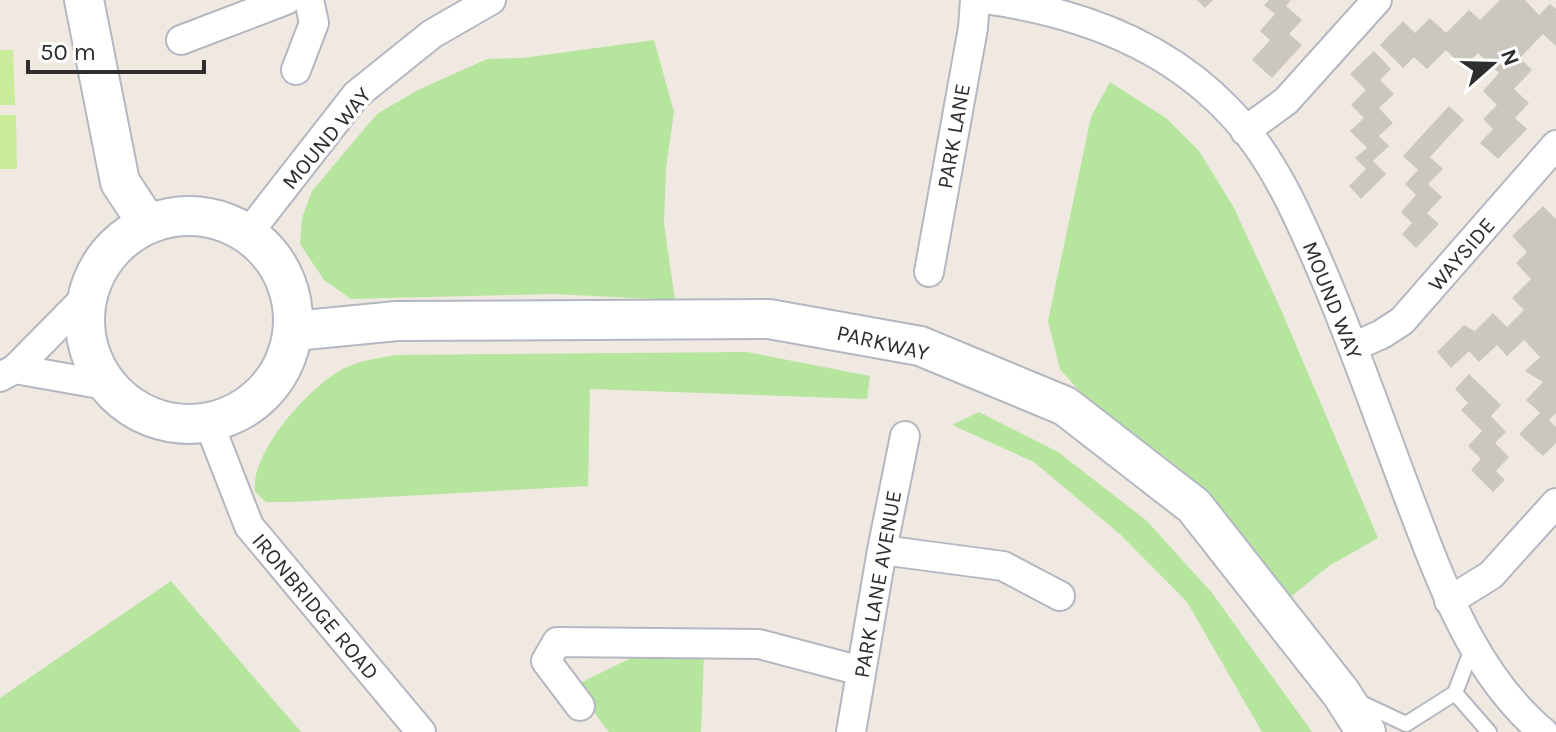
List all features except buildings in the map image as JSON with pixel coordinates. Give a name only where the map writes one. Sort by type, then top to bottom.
[{"type":"main road","points":[[84,0],[120,182],[147,223]]},
{"type":"main road","points":[[190,215],[228,222],[250,231],[281,268],[293,303],[294,331],[275,382],[240,413],[210,426],[150,418],[122,401],[94,365],[84,322],[90,286],[107,254],[147,223],[190,215]]},
{"type":"main road","name":"PARKWAY","points":[[294,331],[397,321],[769,319],[920,346],[1065,406],[1194,506],[1341,693],[1366,732]]},
{"type":"street","points":[[181,40],[286,0]]},
{"type":"street","points":[[296,70],[314,23],[309,0]]},
{"type":"street","name":"MOUND WAY","points":[[250,231],[356,95],[432,34],[491,0]]},
{"type":"street","name":"PARK LANE","points":[[929,272],[973,28],[975,0]]},
{"type":"street","name":"MOUND WAY","points":[[991,0],[1077,18],[1134,42],[1194,79],[1231,113],[1245,131],[1280,181],[1295,210],[1353,347],[1449,601],[1507,693],[1539,731]]},
{"type":"street","points":[[1245,131],[1286,101],[1377,0]]},
{"type":"street","name":"WAYSIDE","points":[[1353,347],[1402,321],[1556,145]]},
{"type":"street","points":[[8,373],[88,295]]},
{"type":"street","points":[[8,373],[111,386]]},
{"type":"street","name":"IRONBRIDGE ROAD","points":[[210,426],[249,526],[421,732]]},
{"type":"street","name":"PARK LANE AVENUE","points":[[851,732],[905,436]]},
{"type":"street","points":[[1449,601],[1491,575],[1556,503]]},
{"type":"street","points":[[882,550],[1003,566],[1060,596]]},
{"type":"street","points":[[580,706],[546,661],[557,642],[759,644],[861,671]]},
{"type":"lane","points":[[1341,693],[1408,728],[1455,693],[1474,645]]},
{"type":"lane","points":[[1455,693],[1489,732]]},
{"type":"green space","points":[[654,40],[674,112],[666,168],[664,224],[675,300],[553,294],[351,299],[324,280],[300,244],[302,218],[312,191],[377,114],[418,90],[487,59],[523,58]]},
{"type":"green space","points":[[0,50],[13,50],[15,105],[0,105]]},
{"type":"green space","points":[[1110,82],[1166,118],[1199,151],[1233,206],[1282,312],[1378,538],[1329,566],[1284,602],[1213,505],[1172,462],[1089,402],[1060,369],[1048,321],[1091,117]]},
{"type":"green space","points":[[0,115],[16,115],[17,169],[0,169]]},
{"type":"green space","points":[[747,352],[870,376],[867,399],[590,389],[588,486],[292,502],[266,502],[255,492],[261,459],[282,425],[323,383],[357,363],[395,355]]},
{"type":"green space","points":[[979,412],[1058,452],[1147,521],[1212,593],[1312,732],[1262,732],[1187,602],[1122,536],[1034,462],[952,425]]},
{"type":"green space","points":[[171,581],[301,732],[0,732],[0,698]]},
{"type":"green space","points":[[704,654],[701,732],[609,732],[574,686],[635,656]]}]
